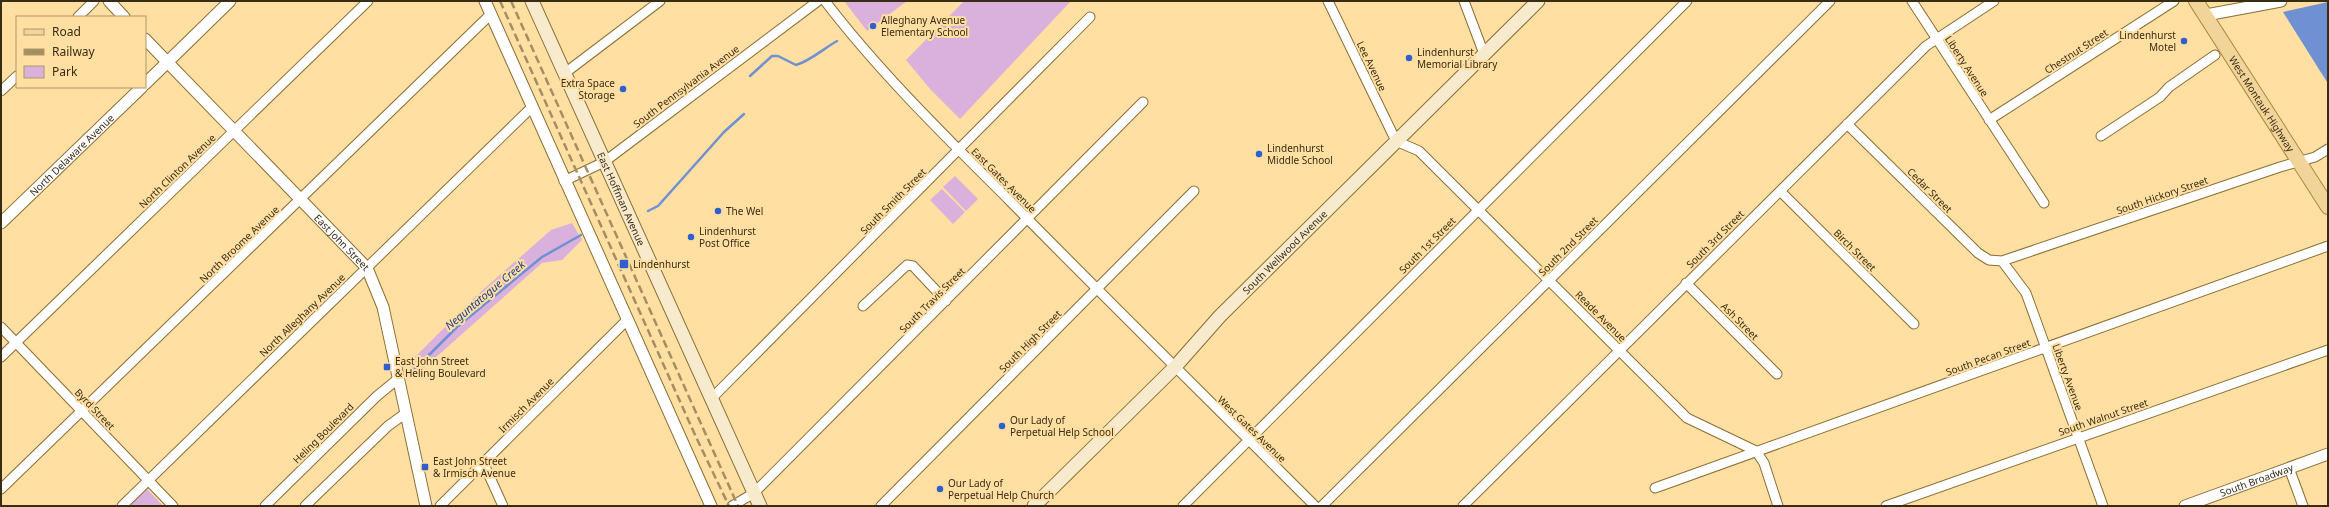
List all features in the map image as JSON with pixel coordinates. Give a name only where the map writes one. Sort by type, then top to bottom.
[{"type":"main road","name":"East Hoffman Avenue","points":[[532,1],[760,506]]},
{"type":"main road","name":"South Wellwood Avenue","points":[[1034,506],[1174,368],[1220,316],[1538,1]]},
{"type":"main road","name":"West Montauk Highway","points":[[2196,1],[2206,14],[2219,50],[2298,161],[2328,207]]},
{"type":"street","points":[[79,16],[94,1]]},
{"type":"street","points":[[109,1],[123,16]]},
{"type":"street","points":[[146,83],[230,1]]},
{"type":"street","name":"North Clinton Avenue","points":[[1,357],[368,1]]},
{"type":"street","points":[[485,1],[564,181],[711,506]]},
{"type":"street","points":[[565,73],[660,1]]},
{"type":"street","name":"South Pennsylvania Avenue","points":[[564,181],[604,162],[818,1]]},
{"type":"street","name":"East Gates Avenue","points":[[826,1],[851,35],[960,150],[1174,368]]},
{"type":"street","name":"Lee Avenue","points":[[1328,1],[1396,141]]},
{"type":"street","points":[[1464,1],[1484,54]]},
{"type":"street","name":"South 1st Street","points":[[1183,506],[1688,1]]},
{"type":"street","name":"South 2nd Street","points":[[1322,506],[1830,1]]},
{"type":"street","name":"Liberty Avenue","points":[[1912,1],[2044,203]]},
{"type":"street","name":"South 3rd Street","points":[[1463,506],[1686,283],[1936,38],[1994,1]]},
{"type":"street","name":"Chestnut Street","points":[[1990,120],[2174,1]]},
{"type":"street","points":[[2206,14],[2281,1]]},
{"type":"street","name":"North Broome Avenue","points":[[1,489],[491,14]]},
{"type":"street","name":"South Smith Street","points":[[711,399],[960,150],[1090,17]]},
{"type":"street","name":"East John Street","points":[[146,40],[367,268],[383,306],[426,506]]},
{"type":"street","points":[[2102,136],[2160,97],[2169,87],[2219,50]]},
{"type":"street","points":[[1,91],[16,77]]},
{"type":"street","name":"North Delaware Avenue","points":[[1,223],[141,88]]},
{"type":"street","name":"South Travis Street","points":[[732,506],[754,493],[1143,102]]},
{"type":"street","name":"North Alleghany Avenue","points":[[122,506],[532,107]]},
{"type":"street","name":"Cedar Street","points":[[1847,124],[1978,253],[1989,260],[2002,261]]},
{"type":"street","name":"Reade Avenue","points":[[1396,141],[1419,151],[1479,209],[1687,418],[1756,451]]},
{"type":"street","name":"South Hickory Street","points":[[2002,261],[2298,161],[2315,157],[2328,149]]},
{"type":"street","name":"South High Street","points":[[881,506],[1194,191]]},
{"type":"street","name":"Birch Street","points":[[1780,191],[1914,324]]},
{"type":"street","name":"South Pecan Street","points":[[1655,488],[2328,246]]},
{"type":"street","name":"Liberty Avenue","points":[[2002,261],[2026,293],[2103,506]]},
{"type":"street","points":[[863,306],[904,266],[910,264],[946,301]]},
{"type":"street","name":"Ash Street","points":[[1686,283],[1777,374]]},
{"type":"street","name":"Irmisch Avenue","points":[[440,506],[627,320]]},
{"type":"street","name":"Byrd Street","points":[[1,328],[173,506]]},
{"type":"street","name":"South Walnut Street","points":[[1886,506],[2328,350]]},
{"type":"street","name":"West Gates Avenue","points":[[1174,368],[1315,506]]},
{"type":"street","name":"Heling Boulevard","points":[[265,506],[377,396],[399,378]]},
{"type":"street","points":[[305,506],[388,426],[406,413]]},
{"type":"street","points":[[1756,451],[1764,463],[1778,506]]},
{"type":"street","name":"South Broadway","points":[[2185,506],[2200,504],[2328,454]]},
{"type":"street","points":[[483,462],[503,506]]},
{"type":"street","points":[[2289,468],[2303,506]]},
{"type":"green space","points":[[844,1],[907,1],[867,31]]},
{"type":"green space","points":[[964,1],[1071,1],[960,119],[931,90],[906,60]]},
{"type":"green space","points":[[955,176],[978,199],[966,211],[943,187]]},
{"type":"green space","points":[[942,189],[965,212],[953,224],[930,200]]},
{"type":"green space","points":[[572,223],[582,240],[562,260],[542,263],[417,374],[408,364],[476,296],[551,230]]},
{"type":"green space","points":[[147,489],[163,506],[129,506]]},
{"type":"water","points":[[2328,2],[2328,81],[2327,82],[2283,12]]},
{"type":"waterway","name":"Neguntatogue Creek","points":[[750,76],[772,56],[778,56],[796,65],[811,58],[837,41]]},
{"type":"waterway","name":"Neguntatogue Creek","points":[[648,211],[658,206],[724,132],[744,114]]},
{"type":"waterway","name":"Neguntatogue Creek","points":[[407,377],[457,327],[542,257],[581,235]]},
{"type":"railway","points":[[500,1],[696,437],[729,506]]},
{"type":"railway","points":[[511,1],[738,506]]},
{"type":"place","name":"Alleghany Avenue Elementary School","points":[[873,26]]},
{"type":"place","name":"Lindenhurst Motel","points":[[2184,41]]},
{"type":"place","name":"Lindenhurst Memorial Library","points":[[1409,58]]},
{"type":"place","name":"Extra Space Storage","points":[[623,89]]},
{"type":"place","name":"Lindenhurst Middle School","points":[[1259,154]]},
{"type":"place","name":"The Wel","points":[[718,211]]},
{"type":"place","name":"Lindenhurst Post Office","points":[[691,237]]},
{"type":"place","name":"Lindenhurst","points":[[624,264]]},
{"type":"place","name":"East John Street & Heling Boulevard","points":[[387,367]]},
{"type":"place","name":"Our Lady of Perpetual Help School","points":[[1002,426]]},
{"type":"place","name":"East John Street & Irmisch Avenue","points":[[425,467]]},
{"type":"place","name":"Our Lady of Perpetual Help Church","points":[[940,489]]}]
